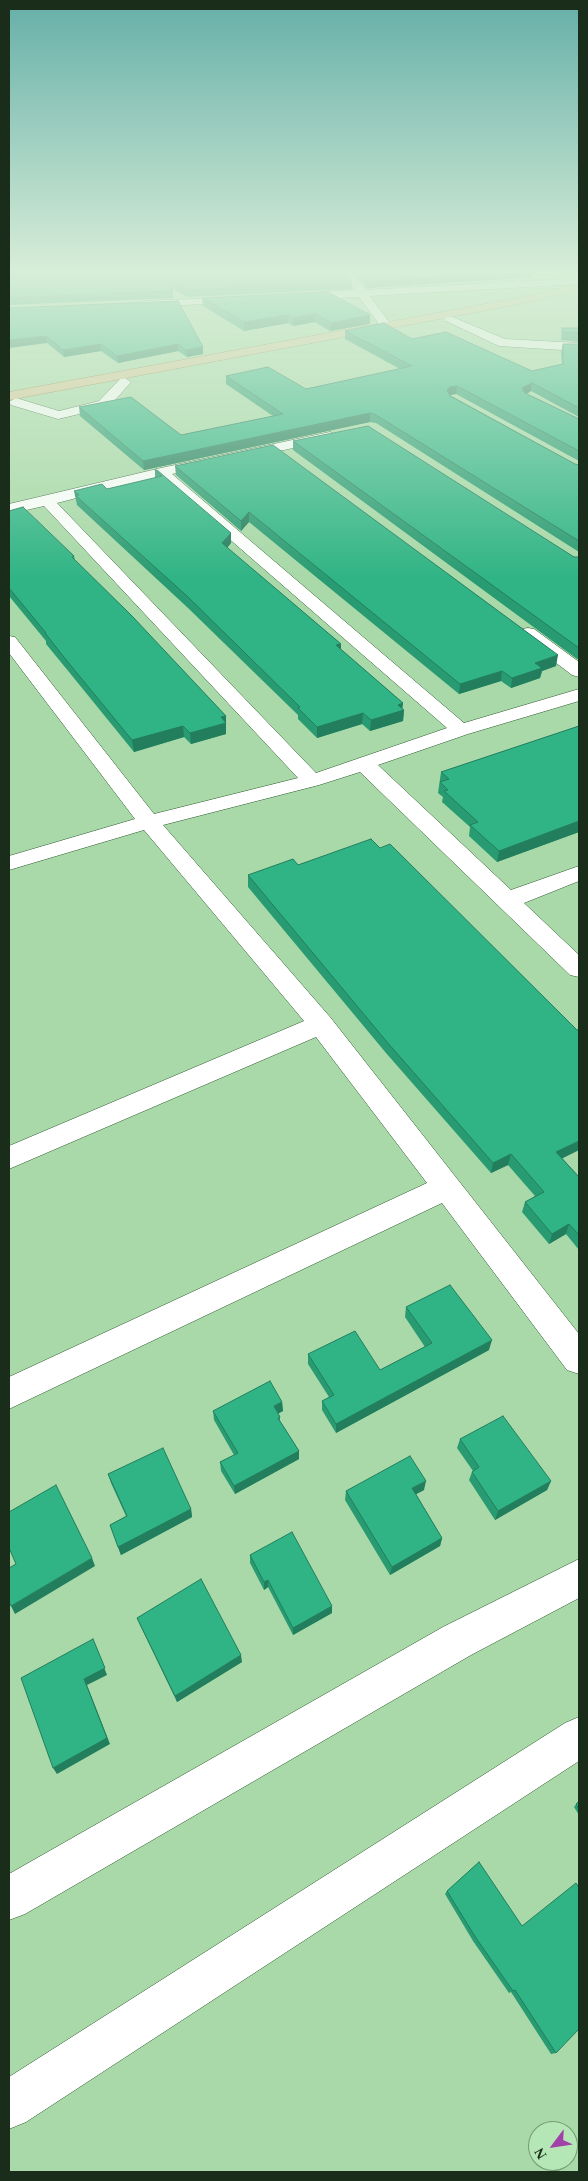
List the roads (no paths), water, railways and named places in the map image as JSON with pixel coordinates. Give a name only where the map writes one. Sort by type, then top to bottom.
[{"type":"main road","points":[[11,401],[131,375]]},
{"type":"main road","points":[[11,401],[162,375]]},
{"type":"street","points":[[11,401],[58,415],[104,404],[125,382]]},
{"type":"street","points":[[9,509],[161,472],[342,434]]},
{"type":"street","points":[[276,448],[292,460]]},
{"type":"street","points":[[161,472],[461,730]]},
{"type":"street","points":[[47,501],[312,780]]},
{"type":"street","points":[[516,624],[579,671]]},
{"type":"street","points":[[9,641],[149,822],[321,1024],[579,1359]]},
{"type":"street","points":[[9,863],[149,822],[312,780],[461,730],[579,695]]},
{"type":"street","points":[[363,763],[579,969]]},
{"type":"street","points":[[508,900],[579,873]]},
{"type":"street","points":[[9,1158],[321,1024]]},
{"type":"street","points":[[9,1393],[446,1188]]},
{"type":"street","points":[[9,1898],[457,1642],[579,1578]]},
{"type":"street","points":[[9,2105],[579,1737]]}]
